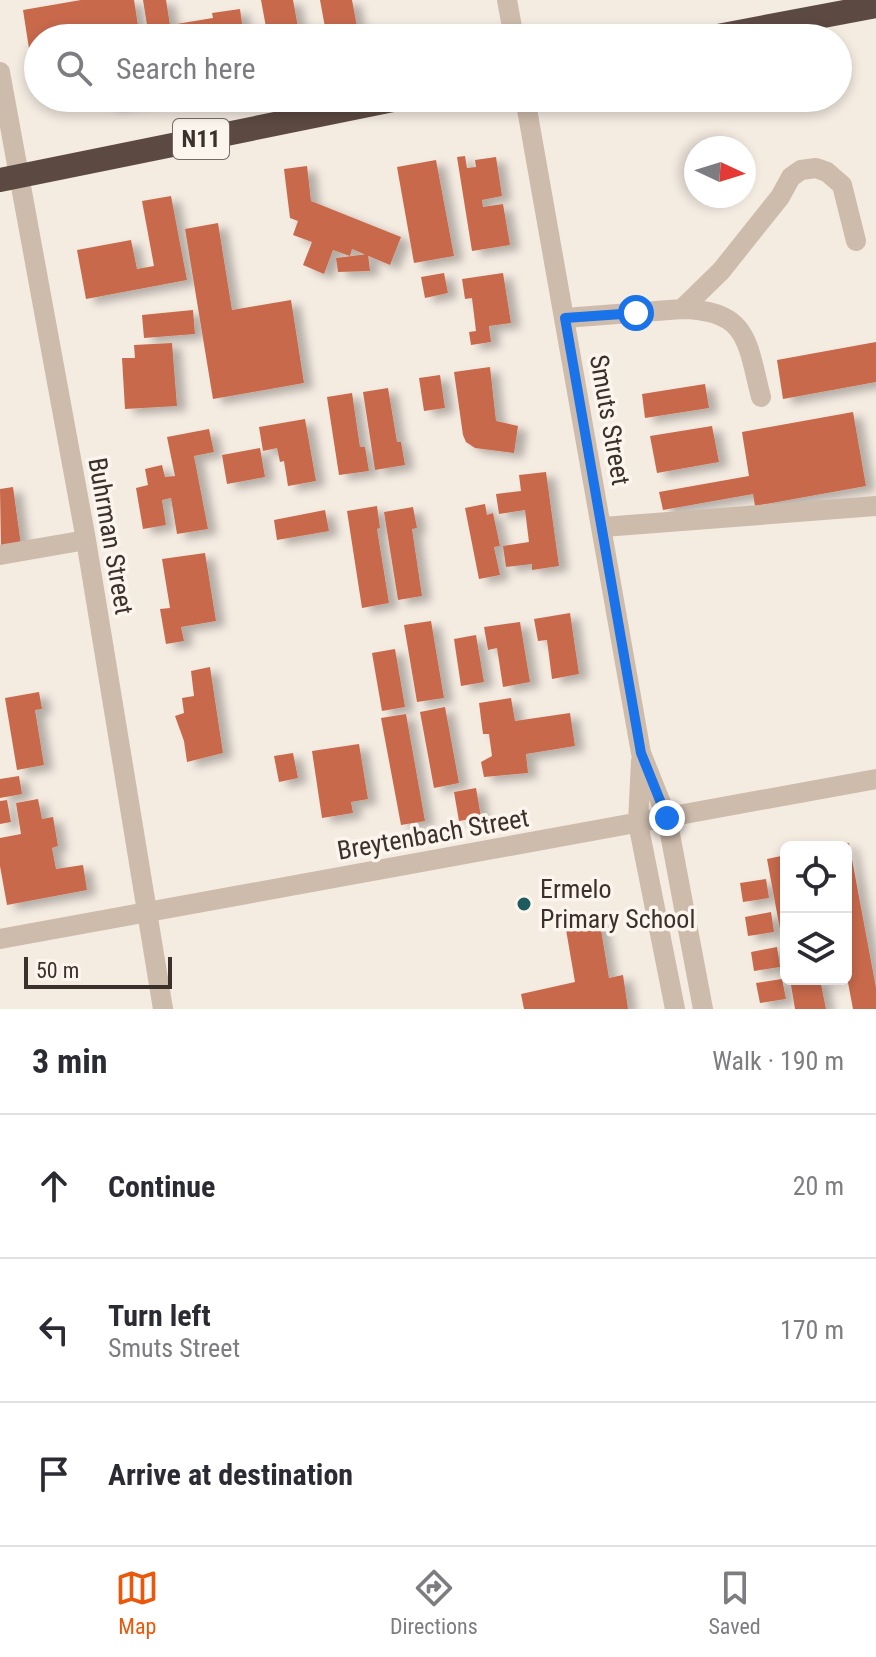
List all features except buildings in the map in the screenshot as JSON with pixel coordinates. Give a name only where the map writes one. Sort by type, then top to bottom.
[{"type":"highway","points":[[781,24],[876,6]]},
{"type":"highway","name":"N11","points":[[10,178],[334,112]]},
{"type":"street","points":[[507,0],[511,24]]},
{"type":"street","name":"Buhrman Street","points":[[0,72],[10,178],[86,540],[163,1009]]},
{"type":"street","name":"Smuts Street","points":[[528,112],[641,753],[638,823],[675,1009]]},
{"type":"street","points":[[682,309],[721,271],[780,197],[791,177],[801,170],[816,168],[827,172],[842,185],[856,241]]},
{"type":"street","points":[[565,318],[682,309],[717,313],[736,323],[747,344],[761,397]]},
{"type":"street","points":[[603,527],[876,506]]},
{"type":"street","points":[[0,555],[86,540]]},
{"type":"street","name":"Smuts Street","points":[[641,753],[667,818],[703,1009]]},
{"type":"street","name":"Breytenbach Street","points":[[0,939],[876,779]]},
{"type":"place","name":"Ermelo Primary School","points":[[524,904]]},
{"type":"route","points":[[636,313],[565,318],[641,753],[667,818]]}]
